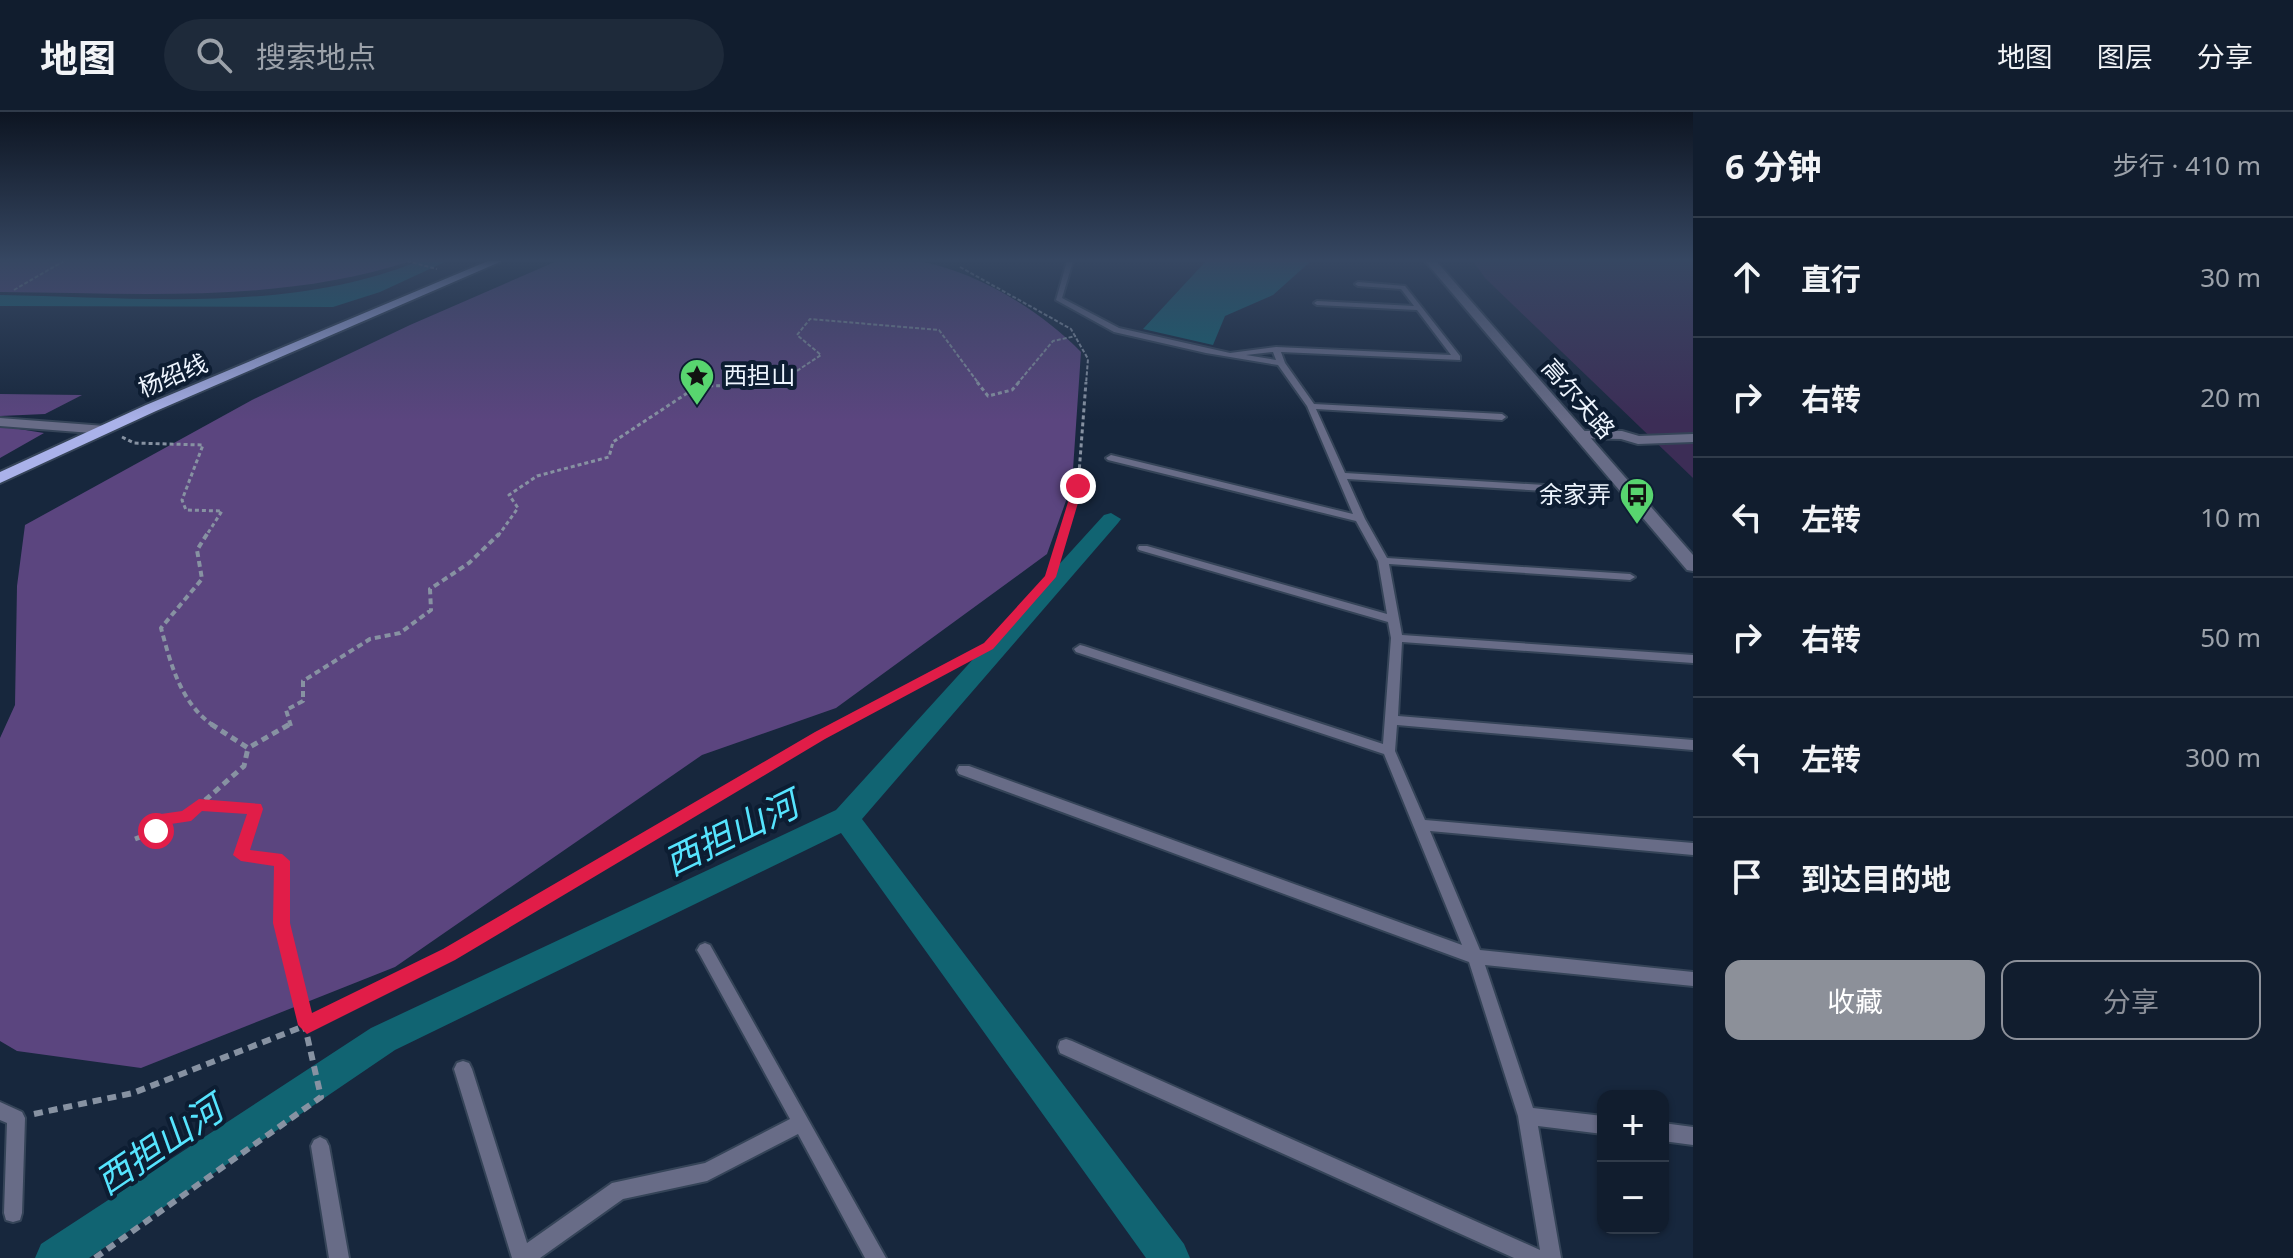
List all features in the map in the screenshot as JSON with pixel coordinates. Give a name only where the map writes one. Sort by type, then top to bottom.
[{"type":"main road","name":"杨绍线","points":[[0,478],[373,314]]},
{"type":"street","name":"高尔夫路","points":[[1476,314],[1693,566]]},
{"type":"street","points":[[0,422],[105,430]]},
{"type":"street","points":[[1622,435],[1628,429],[1693,431]]},
{"type":"street","points":[[1580,435],[1622,435],[1638,440],[1693,438]]},
{"type":"lane","points":[[1087,314],[1117,330],[1229,355],[1457,358],[1425,314]]},
{"type":"lane","points":[[1229,355],[1278,356]]},
{"type":"lane","points":[[1278,356],[1311,406],[1360,519],[1383,561],[1397,638],[1389,751],[1475,957],[1527,1116],[1551,1258]]},
{"type":"lane","points":[[1311,406],[1502,417]]},
{"type":"lane","points":[[1111,458],[1360,519]]},
{"type":"lane","points":[[1343,476],[1561,489]]},
{"type":"lane","points":[[1143,548],[1395,620]]},
{"type":"lane","points":[[1383,561],[1630,577]]},
{"type":"lane","points":[[1397,638],[1693,659]]},
{"type":"lane","points":[[1080,649],[1389,751]]},
{"type":"lane","points":[[1392,720],[1693,745]]},
{"type":"lane","points":[[964,770],[1475,957],[1693,979]]},
{"type":"lane","points":[[1420,825],[1693,849]]},
{"type":"lane","points":[[705,950],[876,1258]]},
{"type":"lane","points":[[1066,1047],[1536,1258]]},
{"type":"lane","points":[[463,1069],[522,1258],[619,1190],[707,1172],[801,1123]]},
{"type":"lane","points":[[8,1114],[13,1213]]},
{"type":"lane","points":[[1527,1116],[1597,1124]]},
{"type":"lane","points":[[1669,1133],[1693,1136]]},
{"type":"lane","points":[[320,1146],[339,1258]]},
{"type":"path","points":[[8,1114],[133,1093],[307,1025],[449,954],[820,735],[988,646],[1050,577],[1078,486],[1088,359],[1071,329],[1045,314]]},
{"type":"path","points":[[248,748],[291,726],[286,710],[303,701],[303,681],[370,639],[400,633],[431,610],[430,589],[468,566],[495,543],[518,508],[509,495],[537,476],[609,457],[613,442],[698,386],[775,385],[821,355],[797,335],[810,319],[939,330],[988,396],[1012,390],[1053,341],[1076,336]]},
{"type":"path","points":[[105,430],[134,443],[203,445],[182,500],[186,510],[222,511],[197,550],[202,579],[161,628],[174,675],[198,715],[248,748]]},
{"type":"path","points":[[135,839],[156,831],[167,818],[186,817],[244,766],[248,748]]},
{"type":"path","points":[[95,1258],[321,1097],[307,1025],[281,923],[282,861],[241,855],[256,809],[199,805]]},
{"type":"shaded area","points":[[434,314],[1037,314],[1081,352],[1072,484],[1047,554],[836,708],[702,755],[395,967],[141,1068],[17,1051],[0,1041],[0,738],[15,705],[17,586],[25,525],[252,400]]},
{"type":"shaded area","points":[[1156,314],[1228,314],[1225,316],[1213,345],[1143,329]]},
{"type":"shaded area","points":[[1523,314],[1693,314],[1693,478]]},
{"type":"shaded area","points":[[0,394],[82,395],[45,414],[0,416]]},
{"type":"shaded area","points":[[0,426],[44,433],[0,458]]},
{"type":"waterway","name":"西担山河","points":[[846,818],[1111,519]]},
{"type":"waterway","name":"西担山河","points":[[55,1258],[383,1039],[846,818]]},
{"type":"waterway","points":[[846,818],[1170,1258]]},
{"type":"place","name":"西担山","points":[[697,407]]},
{"type":"place","name":"余家弄","points":[[1637,526]]},
{"type":"route","points":[[156,831],[167,818],[186,817],[199,805],[256,809],[241,855],[282,861],[281,923],[307,1025],[449,954],[820,735],[988,646],[1050,577],[1078,486]]}]
